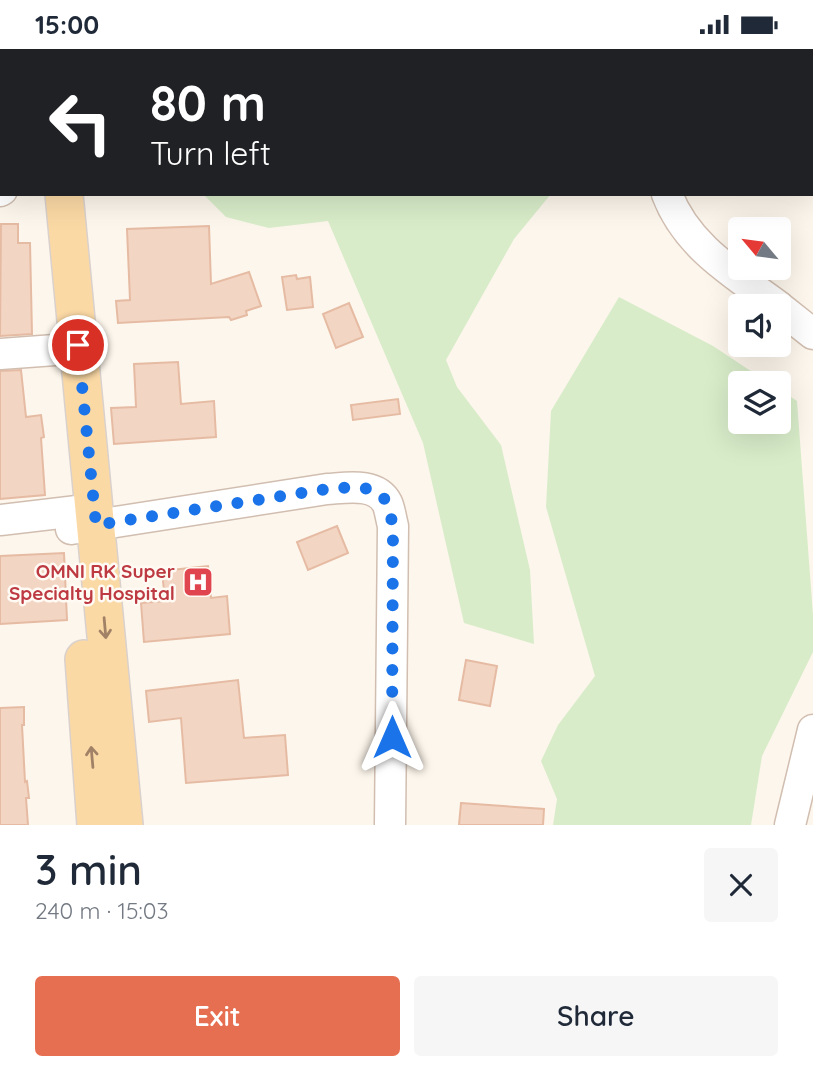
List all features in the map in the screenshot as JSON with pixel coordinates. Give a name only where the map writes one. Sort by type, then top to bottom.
[{"type":"main road","points":[[39,196],[55,350],[82,519],[124,825]]},
{"type":"main road","points":[[64,196],[96,825]]},
{"type":"street","points":[[668,196],[681,221],[711,257],[761,294]]},
{"type":"street","points":[[791,317],[813,334]]},
{"type":"street","points":[[0,354],[55,350]]},
{"type":"street","points":[[0,520],[82,519],[327,489],[364,488],[379,493],[387,502],[393,526],[390,825]]},
{"type":"street","points":[[790,825],[813,730]]},
{"type":"green space","points":[[205,196],[549,196],[514,239],[446,360],[457,387],[501,445],[530,570],[534,644],[464,623],[423,443],[328,221],[269,228],[226,217]]},
{"type":"green space","points":[[619,297],[713,346],[751,371],[728,371],[728,434],[791,434],[791,397],[797,401],[813,615],[813,652],[762,756],[751,825],[553,825],[557,799],[541,761],[558,725],[595,676],[546,507],[551,411]]},
{"type":"building","points":[[1,224],[18,224],[18,243],[30,243],[32,334],[0,336]]},
{"type":"building","points":[[209,226],[211,284],[249,272],[261,306],[246,311],[247,315],[231,320],[229,317],[118,323],[116,301],[130,300],[127,229]]},
{"type":"building","points":[[296,275],[297,279],[310,277],[313,307],[287,310],[282,277]]},
{"type":"building","points":[[349,303],[363,337],[336,348],[323,314]]},
{"type":"building","points":[[178,362],[181,404],[214,401],[216,437],[114,444],[111,408],[136,407],[134,364]]},
{"type":"building","points":[[21,370],[26,417],[41,415],[45,495],[0,499],[0,371]]},
{"type":"building","points":[[398,399],[400,414],[353,420],[351,405]]},
{"type":"building","points":[[337,526],[348,553],[308,570],[297,542]]},
{"type":"building","points":[[64,553],[67,620],[0,624],[0,556]]},
{"type":"building","points":[[208,566],[211,598],[227,596],[230,634],[144,642],[141,603],[165,601],[162,571]]},
{"type":"building","points":[[466,660],[497,666],[490,706],[459,700]]},
{"type":"building","points":[[238,680],[244,738],[285,735],[288,775],[186,783],[181,718],[149,722],[146,691]]},
{"type":"building","points":[[24,707],[22,725],[25,782],[27,781],[29,798],[26,798],[28,825],[0,825],[0,708]]},
{"type":"building","points":[[461,803],[544,809],[543,825],[459,825]]},
{"type":"place","name":"OMNI RK Super Specialty Hospital","points":[[198,582]]},
{"type":"route","points":[[78,345],[96,525],[327,489],[364,488],[379,493],[387,502],[393,526],[392,737]]}]
